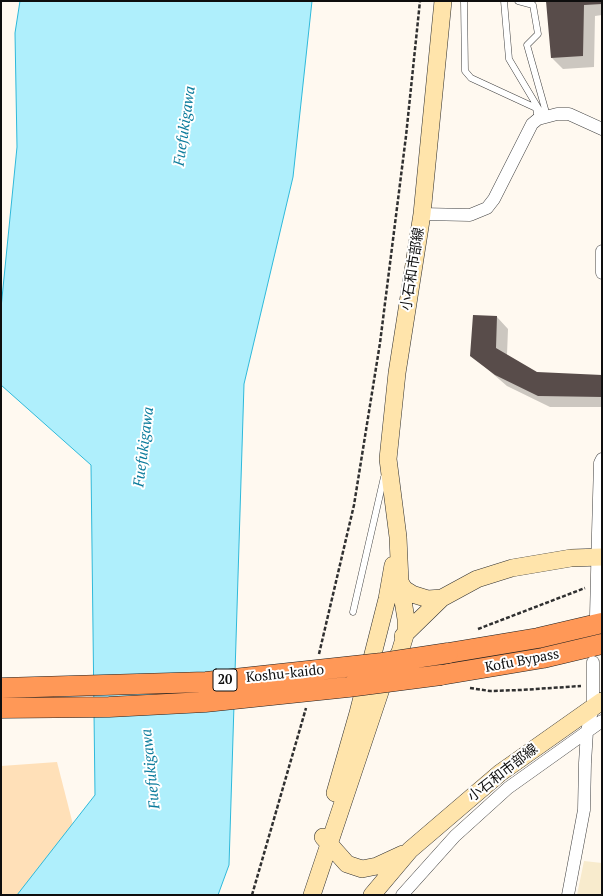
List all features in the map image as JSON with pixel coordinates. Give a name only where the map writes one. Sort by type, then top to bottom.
[{"type":"highway","name":"Kofu Bypass","points":[[448,654],[538,638],[599,619]]},
{"type":"highway","name":"Kofu Bypass","points":[[441,675],[543,658],[602,644]]},
{"type":"highway","name":"Koshu-kaido","points":[[1,688],[206,682],[382,663],[448,654]]},
{"type":"highway","name":"Koshu-kaido","points":[[1,708],[109,707],[205,702],[348,687],[441,675]]},
{"type":"main road","name":"小石和市部線","points":[[302,895],[326,840],[382,686],[400,652],[406,632],[406,619],[400,582],[398,537],[388,459],[397,373],[422,214],[443,1]]},
{"type":"main road","name":"小石和市部線","points":[[312,895],[387,599],[398,537]]},
{"type":"main road","name":"小石和市部線","points":[[358,712],[384,655],[442,598],[477,579],[512,568],[570,558],[600,557]]},
{"type":"main road","points":[[400,582],[404,589],[412,594],[428,599],[442,598]]},
{"type":"main road","name":"小石和市部線","points":[[372,895],[410,850],[500,773],[597,704]]},
{"type":"main road","name":"小石和市部線","points":[[326,840],[347,864],[362,869],[377,866],[410,850]]},
{"type":"street","points":[[422,214],[470,215],[487,208],[494,199],[532,124],[543,117],[557,114],[570,114],[602,129]]},
{"type":"street","points":[[602,251],[602,273]]},
{"type":"street","points":[[599,619],[597,583],[600,557],[600,463],[602,460]]},
{"type":"street","points":[[568,895],[584,810],[588,731],[597,704],[593,685],[593,662]]},
{"type":"street","points":[[402,895],[455,836],[508,788],[602,722]]},
{"type":"lane","points":[[464,1],[465,71],[471,78],[536,108],[543,117]]},
{"type":"lane","points":[[504,1],[509,60],[543,117]]},
{"type":"lane","points":[[518,1],[533,5],[538,34],[527,45],[543,117]]},
{"type":"lane","points":[[353,612],[388,459]]},
{"type":"path","points":[[318,656],[354,505],[380,343],[406,136],[420,1]]},
{"type":"path","points":[[476,630],[597,583]]},
{"type":"path","points":[[467,688],[490,691],[593,685]]},
{"type":"path","points":[[252,895],[308,701]]},
{"type":"shaded area","points":[[584,861],[602,863],[602,895],[577,895]]},
{"type":"sand","points":[[57,762],[91,895],[1,895],[1,766]]},
{"type":"water","name":"Fuefukigawa","points":[[20,1],[312,1],[293,177],[244,384],[229,865],[218,895],[17,895],[95,795],[91,465],[1,385],[1,308],[17,147],[15,33]]},
{"type":"building","points":[[546,1],[602,1],[602,4],[584,5],[583,56],[551,58]]},
{"type":"building","points":[[473,315],[497,316],[496,348],[537,372],[602,375],[602,397],[538,396],[495,375],[470,356]]}]
